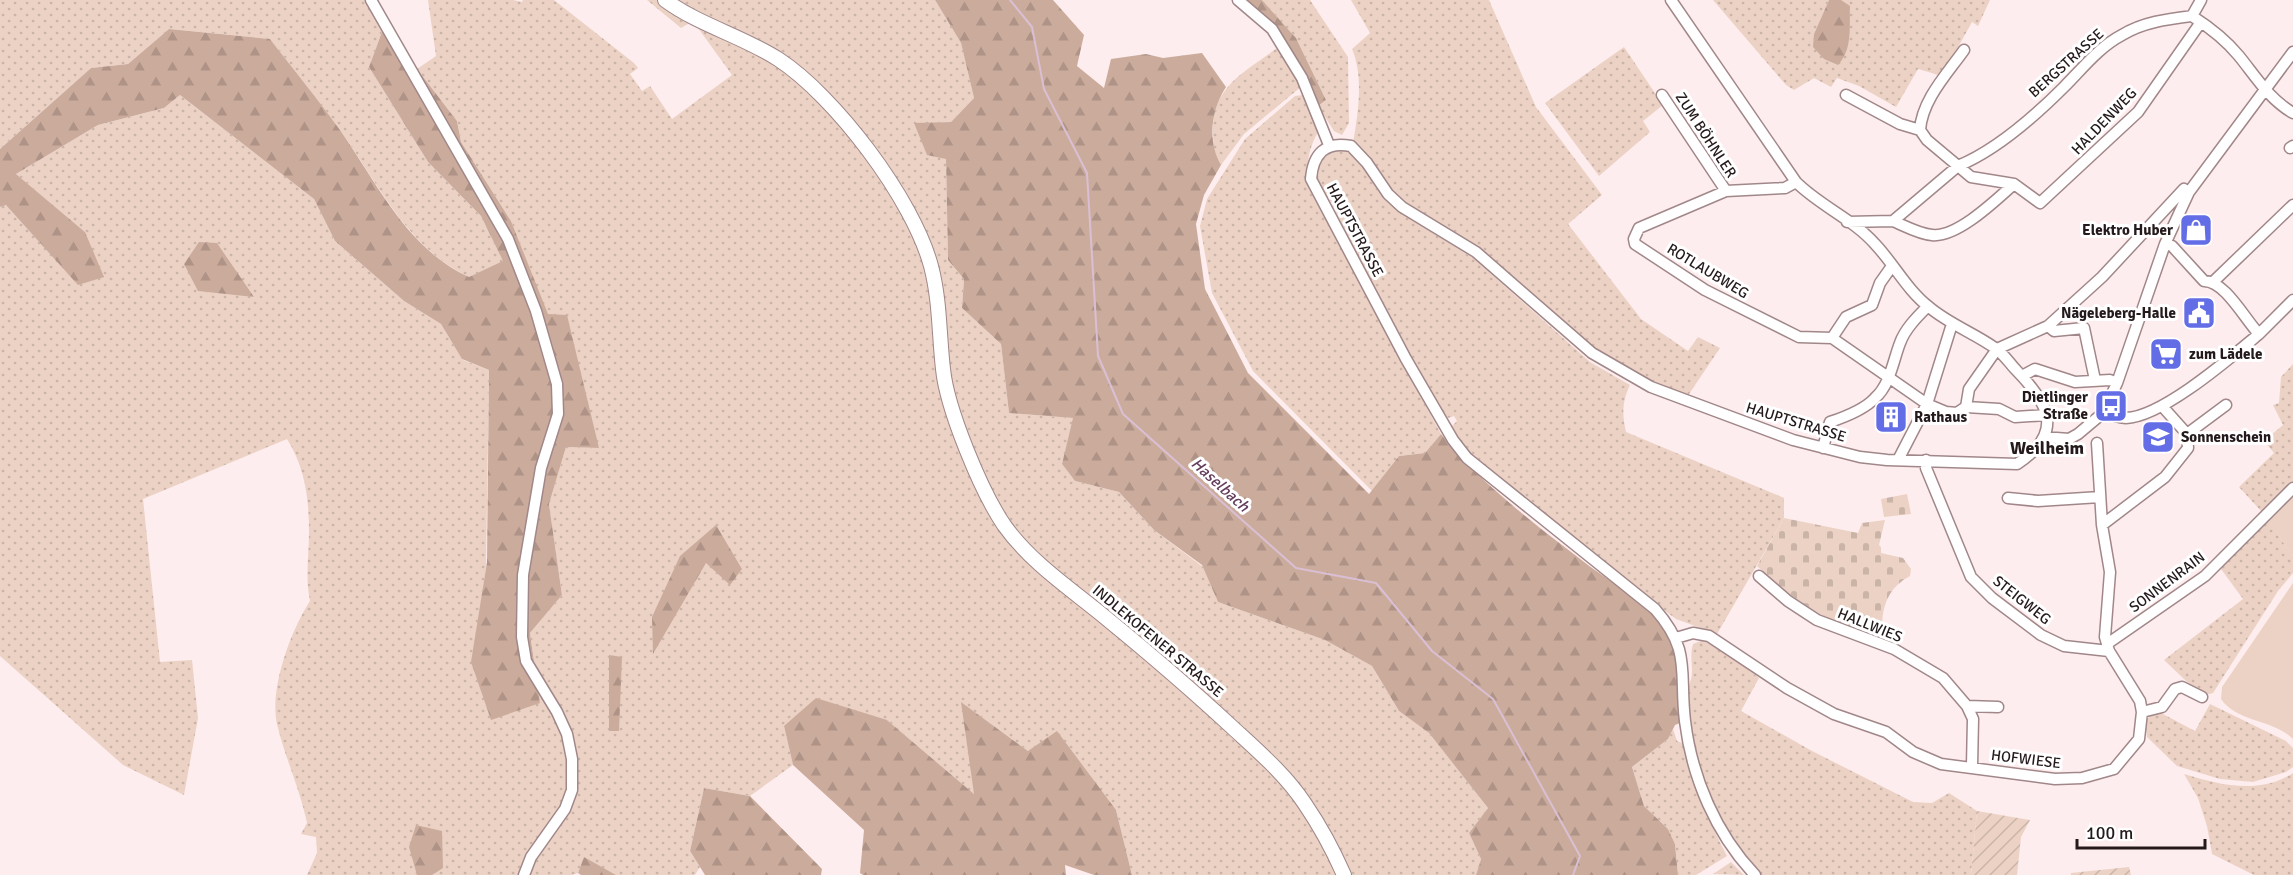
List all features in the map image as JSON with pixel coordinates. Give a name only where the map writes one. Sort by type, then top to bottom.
[{"type":"main road","name":"INDLEKOFENER STRASSE","points":[[665,0],[780,60],[811,85],[875,160],[901,199],[930,265],[939,311],[943,372],[958,428],[1003,523],[1026,551],[1055,578],[1170,670],[1285,777],[1305,803],[1332,848],[1344,875]]},
{"type":"street","points":[[371,0],[508,239],[536,311],[557,384],[558,414],[541,468],[523,575],[522,637],[526,661],[557,712],[567,734],[572,759],[572,790],[565,809],[531,857],[524,875]]},
{"type":"street","points":[[1238,0],[1272,29],[1302,78],[1329,145]]},
{"type":"street","points":[[1671,0],[1796,182],[1816,201],[1876,244],[1928,307],[1952,324],[1997,349],[2045,404],[2047,415],[2044,437],[2069,439],[2103,413],[2117,383],[2165,244],[2189,192],[2293,52]]},
{"type":"street","name":"HALDENWEG","points":[[2014,184],[2040,203],[2138,112],[2197,19],[2201,0]]},
{"type":"street","points":[[2197,19],[2238,55],[2260,86],[2293,113]]},
{"type":"street","name":"BERGSTRASSE","points":[[1893,221],[1958,166],[1974,159],[2010,133],[2059,92],[2106,45],[2121,35],[2163,20],[2197,19]]},
{"type":"street","points":[[1920,130],[1921,119],[1928,103],[1964,50]]},
{"type":"street","name":"ZUM BÖHNLER","points":[[1662,95],[1726,191]]},
{"type":"street","points":[[1846,95],[1900,124],[1920,130],[1971,177],[2014,184]]},
{"type":"street","name":"HAUPTSTRASSE","points":[[1755,875],[1735,854],[1720,828],[1699,781],[1685,723],[1684,663],[1676,638],[1655,609],[1467,458],[1453,440],[1316,191],[1311,179],[1312,166],[1321,150],[1329,145],[1351,146],[1367,163],[1388,194],[1402,207],[1476,252],[1592,353],[1651,387],[1716,413],[1823,448],[1860,457],[1898,460],[2017,464],[2028,457],[2044,437]]},
{"type":"street","name":"ROTLAUBWEG","points":[[1796,182],[1785,188],[1726,191],[1639,228],[1634,239],[1635,244],[1705,290],[1748,313],[1799,337],[1832,338]]},
{"type":"street","points":[[1847,222],[1893,221],[1930,235],[1939,235],[1978,215],[2014,184]]},
{"type":"street","points":[[1892,266],[1880,283],[1872,305],[1846,317],[1832,338],[1927,404],[1946,412],[1957,413],[1966,406],[1974,381],[1997,349],[2049,326],[2102,277],[2184,189],[2189,192]]},
{"type":"street","points":[[2214,281],[2293,205]]},
{"type":"street","points":[[2165,244],[2172,246],[2204,281],[2214,281],[2230,295],[2240,313],[2259,334]]},
{"type":"street","points":[[2103,413],[2126,418],[2162,406],[2211,373],[2259,334],[2293,300]]},
{"type":"street","points":[[1823,448],[1830,422],[1866,406],[1877,397],[1889,376],[1900,342],[1912,322],[1928,307]]},
{"type":"street","points":[[1898,460],[1927,404],[1952,324]]},
{"type":"street","points":[[2049,326],[2054,331],[2084,328],[2095,380]]},
{"type":"street","points":[[2022,376],[2035,369],[2075,382],[2095,380],[2117,383]]},
{"type":"street","points":[[2187,434],[2226,405]]},
{"type":"street","points":[[1966,406],[1999,409],[2015,417],[2047,415]]},
{"type":"street","points":[[2102,525],[2165,477],[2188,447],[2187,434],[2162,406]]},
{"type":"street","points":[[2097,443],[2102,525],[2109,572],[2105,637],[2108,648]]},
{"type":"street","name":"STEIGWEG","points":[[1926,460],[1926,468],[1971,577],[1992,598],[2041,635],[2064,646],[2108,648]]},
{"type":"street","name":"SONNENRAIN","points":[[2108,648],[2205,576],[2293,488]]},
{"type":"street","points":[[2008,498],[2038,501],[2100,497]]},
{"type":"street","name":"HALLWIES","points":[[1759,576],[1788,601],[1818,620],[1894,649],[1919,662],[1942,678],[1967,706]]},
{"type":"street","name":"HOFWIESE","points":[[1676,638],[1692,633],[1709,636],[1751,667],[1834,714],[1886,732],[1913,752],[1941,764],[1972,766],[2055,779],[2101,775],[2114,769],[2125,759],[2139,739],[2142,712],[2140,701],[2108,648]]},
{"type":"street","points":[[2142,712],[2162,707],[2175,689],[2182,687],[2202,698]]},
{"type":"street","points":[[1972,766],[1973,719],[1967,706],[1998,707]]},
{"type":"green space","points":[[0,0],[367,0],[383,29],[369,67],[428,162],[481,216],[504,262],[469,277],[447,265],[428,249],[411,232],[340,130],[270,39],[169,29],[128,64],[91,68],[0,149]]},
{"type":"green space","points":[[428,0],[513,0],[522,2],[523,0],[554,0],[634,63],[638,68],[630,74],[642,91],[650,86],[672,119],[732,75],[693,21],[681,28],[647,0],[935,0],[961,43],[974,98],[951,122],[914,124],[946,159],[948,260],[964,279],[962,308],[1001,344],[1009,413],[1074,418],[1062,464],[1075,481],[1119,492],[1154,530],[1203,567],[1218,602],[1325,640],[1372,666],[1399,711],[1429,733],[1488,808],[1469,833],[1481,859],[1476,875],[1132,875],[1116,810],[962,703],[975,795],[887,720],[784,726],[793,765],[750,796],[704,788],[690,851],[700,867],[695,875],[616,875],[584,858],[578,873],[572,875],[307,875],[317,853],[316,837],[301,834],[307,823],[280,737],[275,710],[283,660],[310,601],[307,495],[302,472],[287,439],[143,499],[160,662],[192,660],[198,718],[184,795],[123,765],[0,656],[0,207],[5,205],[85,232],[16,174],[98,125],[164,108],[180,95],[314,199],[335,241],[404,301],[441,324],[463,360],[489,370],[486,568],[472,665],[540,703],[530,633],[562,595],[549,504],[566,447],[599,448],[511,221],[461,142],[457,121],[417,69],[436,56]]},
{"type":"green space","points":[[935,0],[1053,0],[1084,35],[1077,66],[1104,88],[1111,59],[1146,54],[1163,58],[1202,53],[1226,87],[1214,115],[1212,136],[1221,165],[1204,195],[1196,224],[1205,289],[1248,373],[1369,494],[1399,456],[1425,453],[1441,434],[1510,504],[1633,597],[1663,626],[1671,637],[1680,668],[1680,723],[1675,725],[1668,739],[1632,767],[1644,806],[1668,829],[1675,844],[1678,875],[1476,875],[1481,859],[1469,833],[1488,808],[1429,733],[1399,711],[1372,666],[1325,640],[1218,602],[1202,565],[1154,530],[1119,492],[1075,481],[1062,464],[1073,418],[1009,413],[1001,344],[962,308],[964,279],[948,260],[946,159],[927,155],[914,123],[951,122],[974,98],[961,43]]},
{"type":"green space","points":[[1244,0],[1262,0],[1296,38],[1326,100],[1318,106],[1276,27]]},
{"type":"green space","points":[[1262,0],[1310,0],[1348,57],[1349,123],[1342,135],[1334,131],[1318,106],[1326,100],[1296,38]]},
{"type":"green space","points":[[1351,0],[1489,0],[1536,107],[1602,195],[1568,224],[1641,319],[1688,351],[1698,337],[1720,348],[1687,397],[1607,359],[1446,229],[1402,201],[1383,180],[1367,154],[1353,143],[1359,83],[1352,49],[1370,33]]},
{"type":"green space","points":[[1713,0],[1829,0],[1814,34],[1841,0],[1990,0],[1978,26],[1972,22],[1942,76],[1918,69],[1896,107],[1859,86],[1837,78],[1831,87],[1814,78],[1794,90],[1786,85]]},
{"type":"green space","points":[[1829,0],[1841,0],[1850,6],[1848,45],[1838,65],[1824,59],[1813,47],[1814,34]]},
{"type":"green space","points":[[169,29],[270,39],[332,118],[395,213],[428,250],[447,265],[469,277],[503,261],[481,216],[428,162],[369,67],[383,29],[409,73],[417,69],[457,121],[461,142],[511,221],[548,314],[567,315],[599,448],[566,447],[549,504],[562,595],[530,633],[540,703],[491,720],[471,662],[487,562],[489,370],[462,359],[441,324],[404,301],[335,241],[314,199],[180,95],[164,108],[98,125],[16,174],[85,232],[104,277],[78,285],[6,205],[0,207],[0,149],[91,68],[128,64]]},
{"type":"green space","points":[[1624,47],[1663,105],[1643,121],[1650,132],[1599,176],[1545,103]]},
{"type":"green space","points":[[1277,48],[1282,48],[1302,86],[1244,134],[1221,165],[1215,152],[1213,139],[1214,114],[1218,102],[1233,81]]},
{"type":"green space","points":[[1295,96],[1309,97],[1320,129],[1308,158],[1309,189],[1441,434],[1425,453],[1399,456],[1372,491],[1253,371],[1212,293],[1200,226],[1207,199],[1245,139]]},
{"type":"green space","points":[[1334,149],[1345,150],[1356,157],[1380,194],[1402,214],[1473,258],[1590,362],[1630,385],[1625,397],[1624,408],[1626,432],[1784,498],[1784,518],[1717,634],[1676,619],[1601,563],[1468,453],[1450,428],[1457,421],[1454,416],[1445,419],[1345,236],[1344,228],[1329,198],[1322,194],[1315,178],[1319,158]]},
{"type":"green space","points":[[199,242],[217,243],[254,297],[198,291],[184,264]]},
{"type":"green space","points":[[2293,364],[2293,482],[2261,511],[2239,487],[2274,453],[2264,441],[2283,425],[2273,405],[2279,403],[2281,377]]},
{"type":"green space","points":[[1907,494],[1911,514],[1884,517],[1881,499]]},
{"type":"green space","points":[[2293,497],[2293,557],[2268,520]]},
{"type":"green space","points":[[2266,516],[2293,557],[2293,573],[2278,591],[2213,693],[2202,696],[2164,660],[2243,599],[2221,569]]},
{"type":"green space","points":[[1784,518],[1858,533],[1862,523],[1885,520],[1879,545],[1881,553],[1903,558],[1911,569],[1910,576],[1894,588],[1889,596],[1883,612],[1883,641],[1846,627],[1815,611],[1787,592],[1757,566]]},
{"type":"green space","points":[[716,525],[742,569],[730,585],[706,563],[653,654],[652,617],[680,556]]},
{"type":"green space","points":[[2293,583],[2293,739],[2276,728],[2237,713],[2221,699],[2222,687]]},
{"type":"green space","points":[[1703,640],[1714,643],[1759,678],[1741,711],[1812,751],[1913,802],[1932,803],[1949,793],[1977,811],[1971,875],[1760,875],[1742,854],[1715,811],[1699,766],[1687,689],[1692,672],[1693,644]]},
{"type":"green space","points":[[609,655],[622,657],[619,731],[609,731]]},
{"type":"green space","points":[[816,698],[887,720],[974,794],[961,702],[1028,751],[1057,731],[1116,810],[1132,875],[1094,875],[1065,865],[1066,875],[863,875],[860,873],[864,830],[793,765],[784,726]]},
{"type":"green space","points":[[2210,704],[2286,741],[2293,748],[2293,767],[2286,772],[2253,782],[2220,779],[2177,766],[2147,737],[2145,722],[2150,716],[2161,713],[2195,731]]},
{"type":"green space","points":[[1673,729],[1677,741],[1684,744],[1702,802],[1727,856],[1696,875],[1678,875],[1675,844],[1668,829],[1644,806],[1632,767],[1668,739]]},
{"type":"green space","points":[[2293,773],[2293,875],[2254,875],[2212,854],[2207,826],[2198,798],[2184,774],[2211,782],[2253,786],[2280,780]]},
{"type":"green space","points":[[704,788],[750,796],[822,869],[821,875],[705,875],[690,851]]},
{"type":"green space","points":[[1977,811],[2030,820],[2021,837],[2017,875],[1971,875]]},
{"type":"green space","points":[[416,825],[442,831],[443,868],[432,875],[417,875],[409,847]]},
{"type":"green space","points":[[584,857],[616,875],[581,875],[578,873]]},
{"type":"green space","points":[[1731,862],[1744,875],[1713,874]]},
{"type":"green space","points":[[2129,867],[2131,875],[2071,875],[2071,873]]},
{"type":"waterway","name":"Haselbach","points":[[1010,0],[1032,27],[1044,89],[1087,173],[1098,356],[1123,414],[1296,568],[1376,583],[1432,651],[1493,699],[1580,856],[1573,875]]},
{"type":"place","name":"Elektro Huber","points":[[2196,230]]},
{"type":"place","name":"Nägeleberg-Halle","points":[[2199,313]]},
{"type":"place","name":"zum Lädele","points":[[2166,354]]},
{"type":"place","name":"Dietlinger Straße","points":[[2111,406]]},
{"type":"place","name":"Rathaus","points":[[1891,417]]},
{"type":"place","name":"Sonnenschein","points":[[2158,437]]},
{"type":"district","name":"Weilheim","points":[[2047,448]]}]
